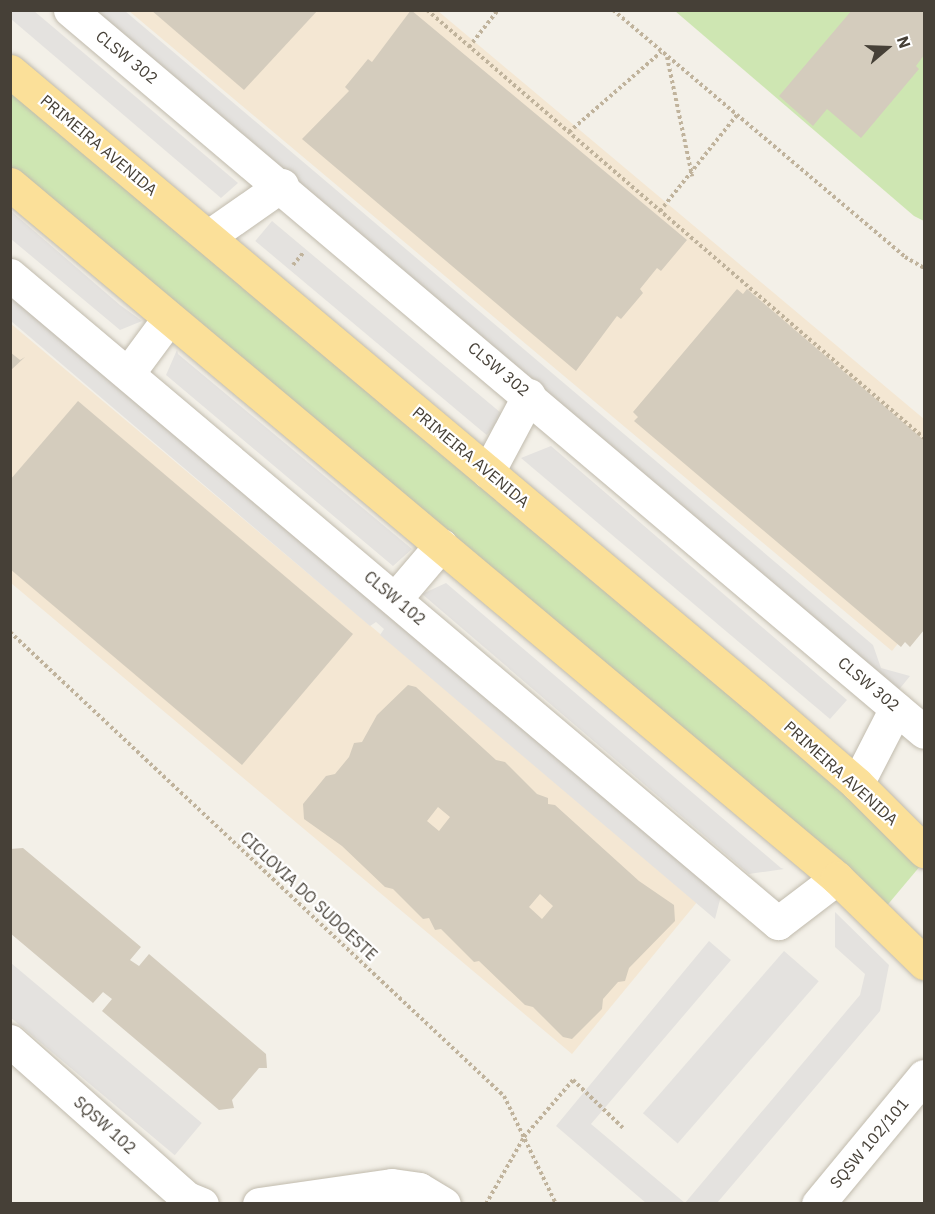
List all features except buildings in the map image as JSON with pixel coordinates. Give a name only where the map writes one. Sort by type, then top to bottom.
[{"type":"main road","name":"PRIMEIRA AVENIDA","points":[[10,71],[273,288],[857,784],[924,851]]},
{"type":"main road","points":[[10,184],[837,878],[924,963]]},
{"type":"street","name":"CLSW 302","points":[[70,10],[282,185],[924,732]]},
{"type":"street","points":[[209,236],[282,185]]},
{"type":"street","name":"CLSW 102","points":[[10,275],[129,372],[778,923],[837,878]]},
{"type":"street","points":[[129,372],[169,318]]},
{"type":"street","points":[[488,472],[529,395]]},
{"type":"street","points":[[396,599],[441,545]]},
{"type":"street","points":[[857,784],[896,708]]},
{"type":"street","name":"SQSW 102","points":[[10,1041],[187,1198],[202,1203]]},
{"type":"street","name":"SQSW 102/101","points":[[818,1203],[923,1080]]},
{"type":"street","points":[[259,1203],[392,1185],[419,1189],[444,1203]]},
{"type":"path","points":[[427,10],[924,438]]},
{"type":"path","points":[[469,47],[498,10]]},
{"type":"path","points":[[613,10],[924,268]]},
{"type":"path","points":[[569,132],[661,52]]},
{"type":"path","points":[[667,56],[692,176]]},
{"type":"path","points":[[660,211],[692,176],[737,115]]},
{"type":"path","points":[[273,288],[328,224]]},
{"type":"path","name":"CICLOVIA DO SUDOESTE","points":[[10,632],[504,1096],[556,1203]]},
{"type":"path","points":[[486,1203],[524,1137],[573,1080],[623,1128]]},
{"type":"shaded area","points":[[11,10],[34,11],[238,183],[221,198],[11,19]]},
{"type":"shaded area","points":[[82,11],[125,11],[873,645],[881,668],[910,676],[893,697]]},
{"type":"shaded area","points":[[129,11],[438,11],[924,419],[924,611],[892,651]]},
{"type":"shaded area","points":[[11,211],[120,305],[142,321],[120,330],[11,239]]},
{"type":"shaded area","points":[[272,221],[503,415],[487,435],[255,241]]},
{"type":"shaded area","points":[[10,292],[722,892],[715,919],[380,635],[384,629],[376,622],[370,626],[11,321]]},
{"type":"shaded area","points":[[10,323],[698,901],[572,1054],[11,583]]},
{"type":"shaded area","points":[[177,350],[178,354],[412,549],[393,566],[166,375]]},
{"type":"shaded area","points":[[551,446],[847,700],[830,719],[521,458]]},
{"type":"shaded area","points":[[446,583],[784,869],[749,874],[422,594]]},
{"type":"shaded area","points":[[835,912],[889,965],[880,1011],[717,1203],[685,1203],[860,995],[865,974],[835,947]]},
{"type":"shaded area","points":[[709,941],[731,960],[591,1124],[685,1203],[646,1203],[556,1126]]},
{"type":"shaded area","points":[[784,951],[819,981],[678,1143],[643,1113]]},
{"type":"shaded area","points":[[11,963],[202,1123],[175,1155],[10,1017]]},
{"type":"green space","points":[[675,11],[924,11],[924,221],[914,216]]},
{"type":"green space","points":[[10,87],[924,854],[924,861],[887,905],[10,169]]}]
